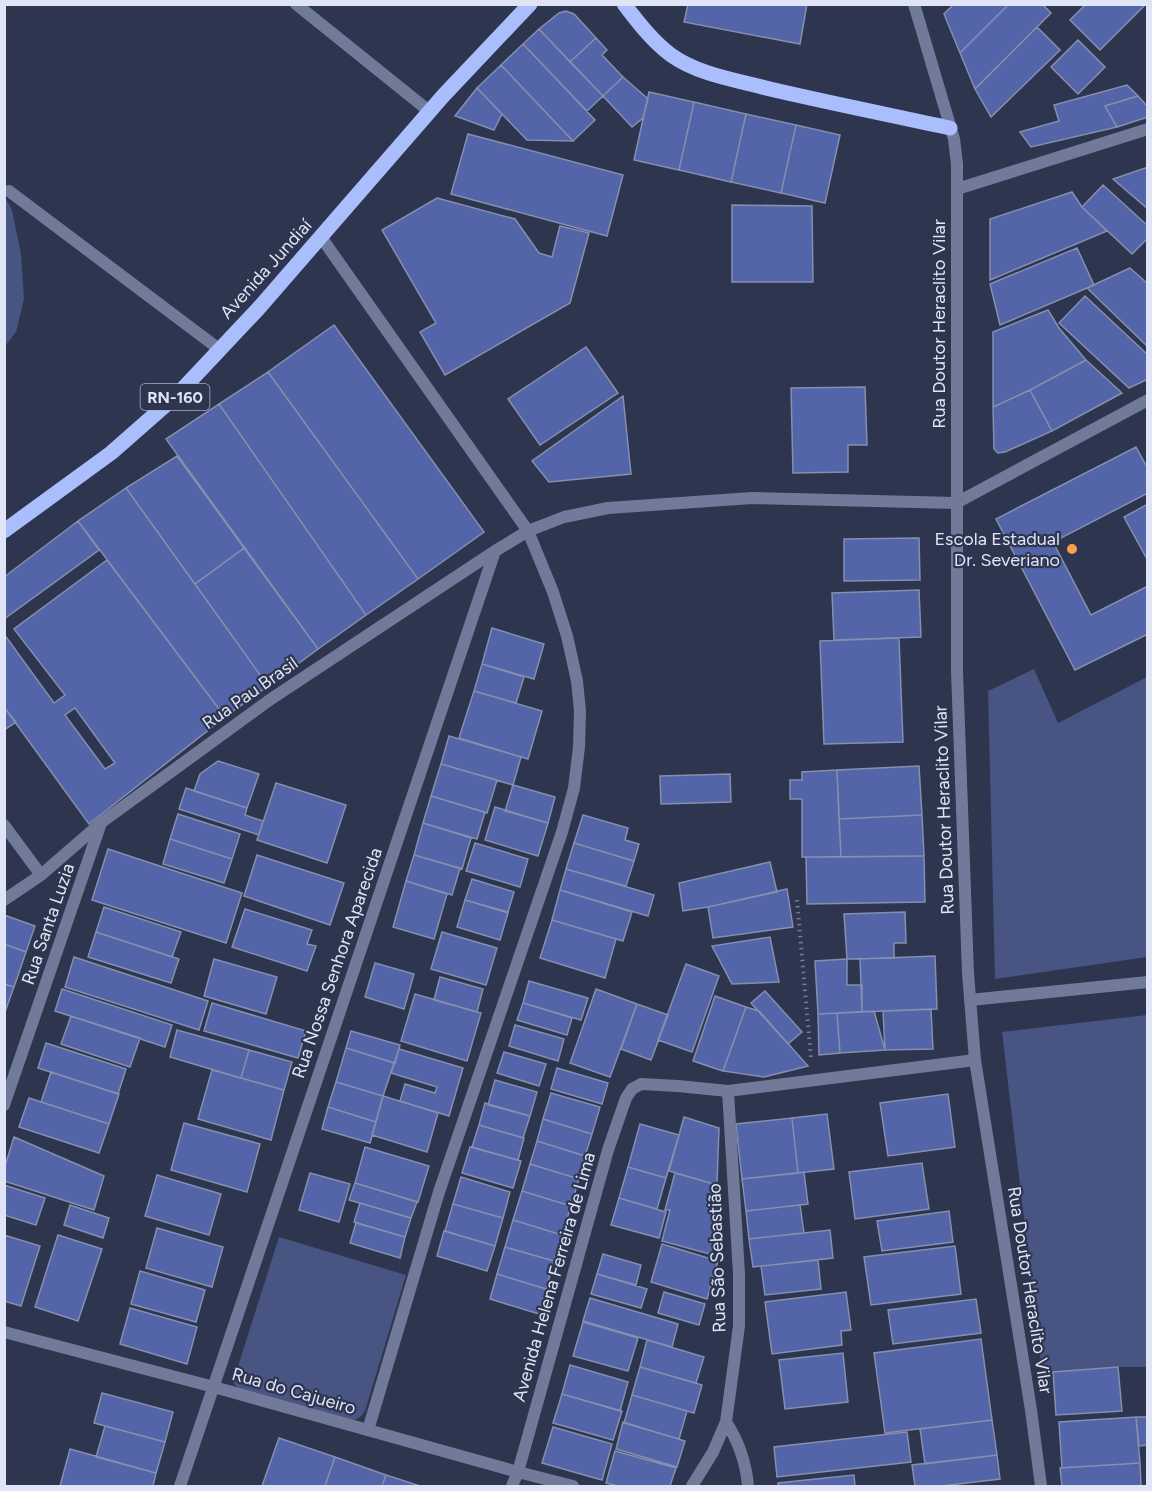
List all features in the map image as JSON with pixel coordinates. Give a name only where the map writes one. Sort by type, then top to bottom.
[{"type":"main road","name":"Avenida Jundiaí","points":[[4,531],[111,453],[177,395],[258,309],[429,111],[530,4]]},
{"type":"main road","points":[[624,4],[657,44],[693,68],[777,90],[950,128]]},
{"type":"street","points":[[296,4],[429,111]]},
{"type":"street","name":"Rua Doutor Heraclito Vilar","points":[[914,4],[954,140],[957,164],[957,671],[968,973],[975,1060],[1041,1486]]},
{"type":"street","points":[[957,189],[1148,129]]},
{"type":"street","points":[[9,191],[219,349]]},
{"type":"street","points":[[321,237],[528,531],[553,592],[567,636],[577,681],[580,711],[579,747],[573,788],[562,832],[439,1192],[368,1430]]},
{"type":"street","points":[[956,502],[1148,400]]},
{"type":"street","name":"Rua Pau Brasil","points":[[4,900],[41,875],[102,822],[271,699],[528,531],[564,518],[608,508],[752,498],[956,502]]},
{"type":"street","name":"Rua Nossa Senhora Aparecida","points":[[180,1486],[495,551]]},
{"type":"street","name":"Rua Santa Luzia","points":[[4,1105],[102,822]]},
{"type":"street","points":[[4,825],[41,875]]},
{"type":"street","points":[[970,1000],[1148,982]]},
{"type":"street","points":[[728,1091],[975,1060]]},
{"type":"street","name":"Avenida Helena Ferreira de Lima","points":[[512,1486],[518,1472],[608,1150],[626,1098],[632,1089],[641,1084],[728,1091]]},
{"type":"street","name":"Rua São Sebastião","points":[[692,1486],[713,1452],[726,1422],[740,1316],[740,1274],[728,1091]]},
{"type":"street","name":"Rua do Cajueiro","points":[[4,1332],[573,1486]]},
{"type":"street","points":[[726,1422],[742,1454],[748,1486]]},
{"type":"path","points":[[797,900],[813,1081]]},
{"type":"shaded area","points":[[5,197],[12,210],[21,254],[24,299],[16,332],[5,346]]},
{"type":"shaded area","points":[[1034,669],[1058,723],[1147,677],[1147,957],[995,979],[988,691]]},
{"type":"shaded area","points":[[1147,1015],[1147,1367],[1042,1372],[1002,1032]]},
{"type":"shaded area","points":[[279,1237],[406,1275],[365,1411],[357,1419],[353,1420],[237,1388],[233,1382]]},
{"type":"building","points":[[688,4],[807,4],[800,44],[684,22]]},
{"type":"building","points":[[954,4],[1009,4],[960,53],[944,14]]},
{"type":"building","points":[[1009,4],[1042,4],[1051,13],[975,89],[960,53]]},
{"type":"building","points":[[1086,4],[1146,4],[1100,50],[1070,20]]},
{"type":"building","points":[[566,11],[574,14],[596,38],[570,62],[539,29],[559,13]]},
{"type":"building","points":[[1037,27],[1060,50],[991,117],[975,89]]},
{"type":"building","points":[[539,29],[603,96],[587,111],[523,44]]},
{"type":"building","points":[[596,38],[607,50],[602,55],[623,77],[603,96],[570,62]]},
{"type":"building","points":[[1078,40],[1105,67],[1078,94],[1051,67]]},
{"type":"building","points":[[523,44],[595,120],[573,141],[501,65]]},
{"type":"building","points":[[501,65],[573,141],[527,140],[477,88]]},
{"type":"building","points":[[623,77],[648,99],[643,118],[632,127],[603,96]]},
{"type":"building","points":[[1127,85],[1138,96],[1105,106],[1117,127],[1031,147],[1020,132],[1059,121],[1054,105]]},
{"type":"building","points":[[477,88],[502,114],[494,130],[455,116]]},
{"type":"building","points":[[649,92],[694,102],[679,170],[634,160]]},
{"type":"building","points":[[1138,96],[1148,107],[1148,117],[1117,127],[1105,106]]},
{"type":"building","points":[[694,102],[746,114],[731,182],[679,170]]},
{"type":"building","points":[[746,114],[796,125],[781,193],[731,182]]},
{"type":"building","points":[[796,125],[840,135],[825,203],[781,193]]},
{"type":"building","points":[[468,134],[623,175],[607,236],[451,194]]},
{"type":"building","points":[[1148,167],[1148,209],[1113,179]]},
{"type":"building","points":[[1103,185],[1148,226],[1148,238],[1132,254],[1082,207]]},
{"type":"building","points":[[1072,192],[1082,207],[1107,231],[990,280],[990,219]]},
{"type":"building","points":[[437,198],[515,219],[539,253],[552,257],[560,226],[589,233],[570,303],[445,375],[420,332],[436,323],[382,230]]},
{"type":"building","points":[[732,205],[812,206],[813,282],[732,282]]},
{"type":"building","points":[[1077,248],[1094,285],[1000,325],[990,284]]},
{"type":"building","points":[[1130,268],[1148,284],[1148,347],[1087,288]]},
{"type":"building","points":[[1085,296],[1148,355],[1148,379],[1129,388],[1059,323]]},
{"type":"building","points":[[1048,310],[1059,328],[1086,360],[993,407],[993,332]]},
{"type":"building","points":[[334,325],[484,532],[418,579],[268,372]]},
{"type":"building","points":[[586,347],[618,393],[540,445],[508,399]]},
{"type":"building","points":[[1086,360],[1122,393],[1052,431],[1030,390]]},
{"type":"building","points":[[268,372],[418,579],[366,615],[219,404]]},
{"type":"building","points":[[865,387],[867,445],[848,445],[848,472],[793,473],[791,388]]},
{"type":"building","points":[[1030,390],[1052,431],[998,453],[994,449],[993,407]]},
{"type":"building","points":[[623,396],[631,474],[549,482],[532,461]]},
{"type":"building","points":[[219,404],[366,615],[318,649],[166,439]]},
{"type":"building","points":[[1136,447],[1148,469],[1148,493],[1053,542],[1091,615],[1148,586],[1148,634],[1075,670],[996,519]]},
{"type":"building","points":[[177,456],[244,548],[195,584],[126,488]]},
{"type":"building","points":[[126,488],[268,686],[225,717],[78,521]]},
{"type":"building","points":[[1148,504],[1148,561],[1124,517]]},
{"type":"building","points":[[78,521],[99,550],[4,619],[4,577]]},
{"type":"building","points":[[919,538],[920,580],[844,581],[844,539]]},
{"type":"building","points":[[244,548],[318,649],[268,686],[195,584]]},
{"type":"building","points":[[107,560],[225,717],[89,824],[4,707],[4,634],[54,703],[65,695],[14,629]],"holes":[[[75,708],[115,763],[105,769],[65,715]]]},
{"type":"building","points":[[919,590],[921,637],[834,640],[832,593]]},
{"type":"building","points":[[492,628],[544,644],[534,679],[482,664]]},
{"type":"building","points":[[899,638],[903,742],[824,744],[820,641]]},
{"type":"building","points":[[482,664],[524,677],[516,703],[474,691]]},
{"type":"building","points":[[474,691],[542,711],[528,759],[459,738]]},
{"type":"building","points":[[4,707],[16,722],[4,730]]},
{"type":"building","points":[[449,736],[521,757],[513,785],[441,764]]},
{"type":"building","points":[[218,761],[259,774],[247,808],[194,791],[200,774]]},
{"type":"building","points":[[441,764],[497,780],[487,813],[431,796]]},
{"type":"building","points":[[919,766],[922,815],[839,819],[837,770]]},
{"type":"building","points":[[837,770],[841,857],[802,857],[802,799],[790,799],[790,780],[802,780],[802,772]]},
{"type":"building","points":[[730,774],[731,802],[661,804],[660,776]]},
{"type":"building","points":[[276,783],[346,805],[327,863],[257,840]]},
{"type":"building","points":[[513,785],[555,797],[548,823],[505,811]]},
{"type":"building","points":[[186,788],[247,808],[245,815],[263,821],[259,835],[179,809]]},
{"type":"building","points":[[431,796],[485,812],[477,839],[423,823]]},
{"type":"building","points":[[495,807],[548,823],[538,856],[485,840]]},
{"type":"building","points":[[178,814],[240,834],[232,859],[170,839]]},
{"type":"building","points":[[583,815],[628,828],[625,840],[639,844],[634,861],[574,843]]},
{"type":"building","points":[[922,815],[924,856],[841,857],[839,819]]},
{"type":"building","points":[[423,823],[471,838],[462,869],[414,855]]},
{"type":"building","points":[[170,839],[232,859],[224,883],[163,864]]},
{"type":"building","points":[[475,843],[528,859],[520,887],[466,871]]},
{"type":"building","points":[[574,843],[634,861],[626,886],[566,869]]},
{"type":"building","points":[[108,849],[242,893],[226,943],[92,900]]},
{"type":"building","points":[[257,855],[344,883],[330,925],[244,896]]},
{"type":"building","points":[[414,855],[460,868],[452,895],[406,881]]},
{"type":"building","points":[[924,856],[925,902],[807,904],[806,857]]},
{"type":"building","points":[[770,862],[777,892],[683,911],[679,883]]},
{"type":"building","points":[[566,869],[654,895],[648,916],[560,890]]},
{"type":"building","points":[[472,879],[514,892],[508,912],[465,900]]},
{"type":"building","points":[[406,881],[447,894],[434,939],[393,927]]},
{"type":"building","points":[[787,889],[793,927],[713,938],[708,907]]},
{"type":"building","points":[[560,890],[632,912],[623,941],[552,920]]},
{"type":"building","points":[[465,900],[508,913],[500,940],[457,927]]},
{"type":"building","points":[[104,907],[181,932],[172,957],[96,932]]},
{"type":"building","points":[[245,909],[312,930],[307,944],[316,946],[307,971],[232,947]]},
{"type":"building","points":[[905,912],[906,943],[894,943],[894,958],[847,959],[844,914]]},
{"type":"building","points":[[4,915],[35,926],[26,952],[4,944]]},
{"type":"building","points":[[552,920],[616,939],[605,978],[540,958]]},
{"type":"building","points":[[96,932],[179,959],[171,983],[88,957]]},
{"type":"building","points":[[442,932],[497,948],[486,985],[431,969]]},
{"type":"building","points":[[770,937],[779,982],[732,984],[712,946]]},
{"type":"building","points":[[4,944],[26,952],[14,987],[4,984]]},
{"type":"building","points":[[935,956],[937,1009],[862,1012],[860,959]]},
{"type":"building","points":[[74,957],[208,1001],[199,1030],[65,987]]},
{"type":"building","points":[[214,959],[277,977],[266,1014],[204,996]]},
{"type":"building","points":[[847,959],[847,985],[862,985],[862,1012],[818,1014],[815,961]]},
{"type":"building","points":[[375,963],[414,974],[404,1009],[365,997]]},
{"type":"building","points":[[686,964],[719,976],[692,1052],[658,1040]]},
{"type":"building","points":[[440,977],[483,989],[477,1012],[434,1000]]},
{"type":"building","points":[[529,981],[588,998],[581,1020],[523,1003]]},
{"type":"building","points":[[4,984],[14,987],[5,1012],[4,1012]]},
{"type":"building","points":[[62,989],[172,1025],[165,1047],[55,1011]]},
{"type":"building","points":[[596,989],[637,1004],[610,1077],[570,1063]]},
{"type":"building","points":[[765,991],[802,1032],[788,1044],[751,1003]]},
{"type":"building","points":[[415,994],[481,1013],[467,1061],[401,1041]]},
{"type":"building","points":[[715,996],[746,1007],[723,1071],[693,1061]]},
{"type":"building","points":[[212,1003],[306,1031],[298,1058],[204,1031]]},
{"type":"building","points":[[523,1003],[572,1018],[567,1035],[517,1020]]},
{"type":"building","points":[[637,1004],[668,1015],[651,1060],[621,1049]]},
{"type":"building","points":[[746,1007],[759,1011],[808,1066],[764,1077],[723,1071]]},
{"type":"building","points":[[931,1009],[933,1049],[885,1050],[883,1011]]},
{"type":"building","points":[[874,1011],[885,1050],[840,1053],[837,1013]]},
{"type":"building","points":[[837,1013],[840,1053],[819,1055],[818,1014]]},
{"type":"building","points":[[71,1016],[140,1038],[130,1067],[61,1044]]},
{"type":"building","points":[[515,1025],[564,1039],[558,1061],[509,1046]]},
{"type":"building","points":[[177,1030],[249,1050],[241,1078],[170,1057]]},
{"type":"building","points":[[351,1031],[400,1045],[395,1063],[346,1048]]},
{"type":"building","points":[[46,1043],[126,1069],[118,1094],[38,1068]]},
{"type":"building","points":[[346,1048],[394,1063],[383,1096],[336,1082]]},
{"type":"building","points":[[399,1049],[463,1068],[449,1116],[400,1101],[405,1084],[435,1093],[437,1087],[391,1073]]},
{"type":"building","points":[[249,1050],[292,1062],[284,1090],[241,1078]]},
{"type":"building","points":[[504,1052],[546,1064],[539,1086],[497,1073]]},
{"type":"building","points":[[557,1068],[608,1083],[602,1104],[551,1089]]},
{"type":"building","points":[[212,1070],[284,1090],[271,1140],[198,1119]]},
{"type":"building","points":[[51,1072],[119,1094],[109,1124],[41,1102]]},
{"type":"building","points":[[495,1080],[537,1092],[530,1116],[488,1105]]},
{"type":"building","points":[[336,1082],[383,1096],[376,1122],[328,1107]]},
{"type":"building","points":[[551,1093],[600,1107],[592,1134],[543,1119]]},
{"type":"building","points":[[948,1094],[955,1147],[888,1156],[880,1103]]},
{"type":"building","points":[[383,1096],[438,1113],[427,1152],[372,1135]]},
{"type":"building","points":[[29,1098],[109,1124],[99,1153],[19,1127]]},
{"type":"building","points":[[485,1103],[530,1116],[523,1138],[479,1125]]},
{"type":"building","points":[[328,1107],[376,1122],[370,1143],[322,1129]]},
{"type":"building","points":[[827,1114],[834,1169],[798,1173],[792,1118]]},
{"type":"building","points":[[684,1117],[719,1128],[717,1185],[669,1171]]},
{"type":"building","points":[[792,1118],[798,1173],[742,1179],[736,1124]]},
{"type":"building","points":[[543,1119],[592,1134],[585,1156],[537,1141]]},
{"type":"building","points":[[184,1123],[260,1144],[247,1192],[171,1170]]},
{"type":"building","points":[[640,1124],[679,1135],[666,1178],[628,1167]]},
{"type":"building","points":[[479,1125],[524,1138],[518,1160],[472,1147]]},
{"type":"building","points":[[14,1137],[104,1176],[94,1210],[4,1181],[4,1169]]},
{"type":"building","points":[[537,1141],[585,1156],[579,1179],[530,1164]]},
{"type":"building","points":[[365,1147],[429,1166],[418,1202],[355,1183]]},
{"type":"building","points":[[470,1147],[521,1161],[513,1188],[462,1173]]},
{"type":"building","points":[[922,1163],[929,1209],[855,1219],[849,1172]]},
{"type":"building","points":[[530,1164],[579,1179],[571,1206],[522,1191]]},
{"type":"building","points":[[628,1167],[666,1178],[657,1209],[619,1198]]},
{"type":"building","points":[[804,1172],[808,1204],[746,1211],[742,1179]]},
{"type":"building","points":[[310,1173],[350,1184],[339,1222],[299,1210]]},
{"type":"building","points":[[675,1173],[717,1185],[717,1256],[662,1241],[670,1210],[665,1210]]},
{"type":"building","points":[[157,1175],[221,1194],[209,1235],[145,1216]]},
{"type":"building","points":[[461,1177],[510,1192],[503,1218],[453,1204]]},
{"type":"building","points":[[355,1183],[417,1202],[411,1218],[349,1200]]},
{"type":"building","points":[[4,1185],[45,1198],[36,1225],[4,1215]]},
{"type":"building","points":[[522,1191],[571,1206],[562,1235],[513,1220]]},
{"type":"building","points":[[619,1198],[666,1212],[659,1238],[611,1225]]},
{"type":"building","points":[[360,1203],[411,1218],[405,1237],[354,1222]]},
{"type":"building","points":[[453,1204],[503,1218],[495,1246],[445,1231]]},
{"type":"building","points":[[70,1205],[109,1218],[103,1238],[64,1225]]},
{"type":"building","points":[[800,1205],[804,1233],[749,1239],[746,1211]]},
{"type":"building","points":[[949,1211],[953,1242],[882,1251],[877,1221]]},
{"type":"building","points":[[513,1220],[562,1235],[554,1261],[505,1247]]},
{"type":"building","points":[[356,1223],[405,1237],[400,1258],[350,1243]]},
{"type":"building","points":[[157,1228],[223,1247],[212,1287],[146,1268]]},
{"type":"building","points":[[830,1230],[833,1258],[753,1267],[749,1239]]},
{"type":"building","points":[[444,1231],[495,1246],[487,1271],[437,1256]]},
{"type":"building","points":[[4,1235],[40,1246],[21,1306],[4,1301]]},
{"type":"building","points":[[58,1235],[102,1249],[78,1321],[35,1307]]},
{"type":"building","points":[[662,1244],[718,1261],[707,1299],[651,1282]]},
{"type":"building","points":[[955,1246],[961,1294],[871,1305],[864,1257]]},
{"type":"building","points":[[505,1247],[554,1261],[546,1289],[497,1274]]},
{"type":"building","points":[[603,1254],[641,1265],[636,1285],[597,1274]]},
{"type":"building","points":[[818,1260],[821,1289],[765,1295],[761,1266]]},
{"type":"building","points":[[140,1271],[205,1290],[196,1322],[131,1304]]},
{"type":"building","points":[[497,1274],[546,1289],[539,1314],[490,1299]]},
{"type":"building","points":[[597,1274],[647,1289],[641,1308],[591,1294]]},
{"type":"building","points":[[664,1292],[705,1304],[699,1325],[658,1313]]},
{"type":"building","points":[[846,1292],[851,1330],[841,1331],[842,1345],[772,1354],[765,1302]]},
{"type":"building","points":[[590,1298],[678,1324],[672,1347],[583,1321]]},
{"type":"building","points":[[976,1299],[981,1333],[893,1344],[888,1310]]},
{"type":"building","points":[[130,1308],[197,1327],[187,1364],[120,1344]]},
{"type":"building","points":[[583,1322],[638,1338],[628,1371],[573,1356]]},
{"type":"building","points":[[981,1339],[992,1420],[885,1433],[874,1353]]},
{"type":"building","points":[[647,1340],[704,1357],[696,1383],[640,1367]]},
{"type":"building","points":[[843,1353],[848,1402],[785,1409],[779,1360]]},
{"type":"building","points":[[570,1365],[628,1382],[620,1411],[562,1394]]},
{"type":"building","points":[[640,1367],[702,1385],[694,1413],[632,1395]]},
{"type":"building","points":[[1118,1367],[1122,1411],[1056,1415],[1053,1372]]},
{"type":"building","points":[[102,1393],[173,1412],[165,1442],[94,1423]]},
{"type":"building","points":[[562,1394],[622,1411],[613,1440],[553,1423]]},
{"type":"building","points":[[632,1395],[687,1411],[679,1439],[624,1423]]},
{"type":"building","points":[[1136,1417],[1148,1417],[1148,1445],[1139,1446]]},
{"type":"building","points":[[1136,1417],[1140,1463],[1062,1468],[1059,1422]]},
{"type":"building","points":[[992,1420],[997,1455],[925,1464],[920,1429]]},
{"type":"building","points":[[623,1422],[685,1441],[677,1467],[616,1449]]},
{"type":"building","points":[[105,1426],[165,1442],[156,1473],[96,1457]]},
{"type":"building","points":[[553,1427],[612,1444],[602,1480],[542,1463]]},
{"type":"building","points":[[907,1432],[911,1462],[777,1477],[774,1447]]},
{"type":"building","points":[[279,1438],[335,1457],[325,1486],[262,1486]]},
{"type":"building","points":[[70,1449],[156,1473],[153,1486],[60,1486]]},
{"type":"building","points":[[615,1451],[676,1468],[670,1486],[618,1486],[606,1483]]},
{"type":"building","points":[[997,1455],[1000,1479],[941,1486],[915,1486],[912,1465]]},
{"type":"building","points":[[335,1457],[386,1475],[382,1486],[325,1486]]},
{"type":"building","points":[[1140,1463],[1141,1486],[1062,1486],[1060,1468]]},
{"type":"building","points":[[386,1475],[420,1486],[382,1486]]},
{"type":"building","points":[[854,1475],[855,1486],[778,1486],[778,1483]]},
{"type":"place","name":"Escola Estadual Dr. Severiano","points":[[1072,549]]}]
